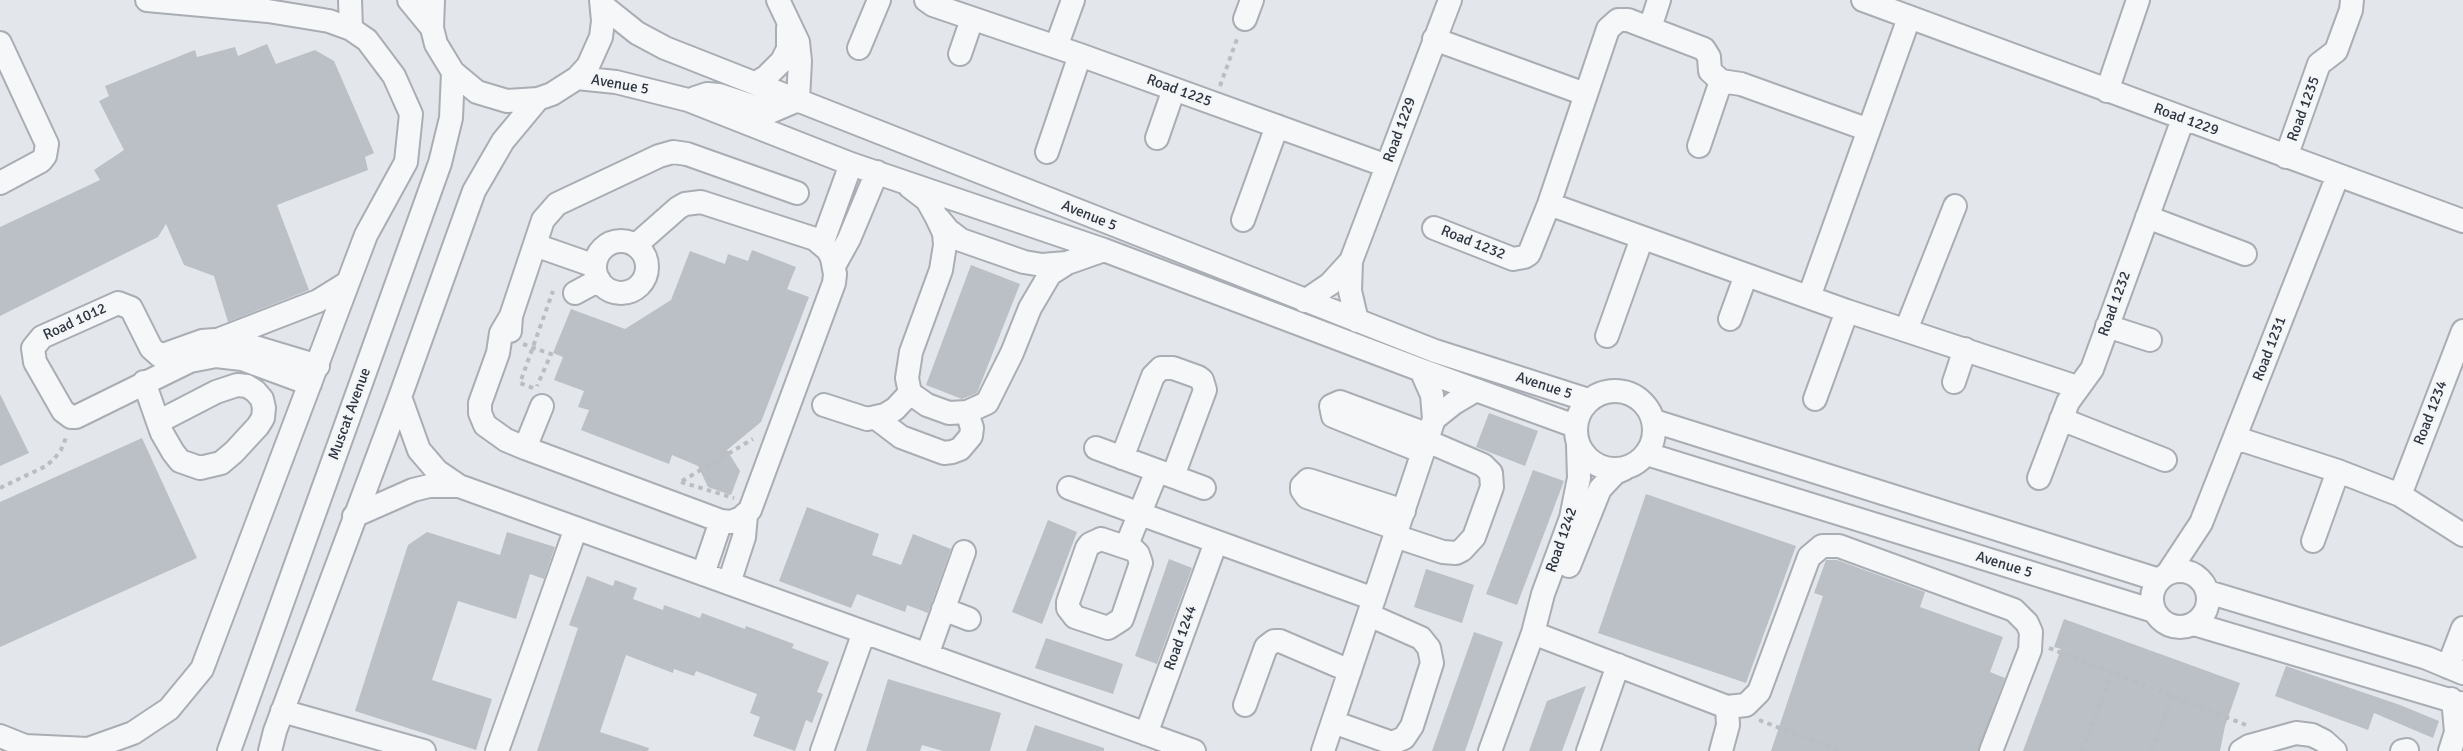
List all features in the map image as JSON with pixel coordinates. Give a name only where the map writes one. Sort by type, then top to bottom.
[{"type":"street","points":[[0,736],[25,746],[88,749],[133,733],[169,710],[202,669],[366,235],[406,162],[411,114],[394,76],[367,40],[351,29],[329,21],[268,11],[149,0]]},
{"type":"street","points":[[350,0],[351,29]]},
{"type":"street","points":[[409,0],[432,28],[443,59],[453,72],[464,83],[492,98],[507,101],[538,99],[552,94],[577,78],[588,66],[601,37],[602,3]]},
{"type":"street","points":[[432,28],[434,0]]},
{"type":"street","points":[[859,48],[879,0]]},
{"type":"street","name":"Road 1225","points":[[926,0],[933,5],[1080,55],[1387,166]]},
{"type":"street","points":[[1056,47],[1073,0]]},
{"type":"street","name":"Road 1229","points":[[1357,321],[1350,291],[1351,261],[1450,0]]},
{"type":"street","points":[[1659,0],[1650,28],[1704,49],[1709,57],[1710,71],[1721,81],[1748,87],[1869,130]]},
{"type":"street","name":"Road 1229","points":[[1863,0],[1901,10],[2107,92],[2463,221]]},
{"type":"street","points":[[2107,92],[2138,0]]},
{"type":"street","name":"Road 1235","points":[[2286,157],[2319,64],[2336,51],[2352,0]]},
{"type":"street","name":"Avenue 5","points":[[602,3],[636,33],[665,48],[1435,351],[1588,400]]},
{"type":"street","points":[[756,83],[774,69],[788,49],[782,7]]},
{"type":"street","points":[[688,100],[707,94],[719,95],[770,112],[798,100],[800,61],[798,42],[782,7]]},
{"type":"street","points":[[1809,297],[1869,130],[1901,10]]},
{"type":"street","points":[[960,54],[972,19]]},
{"type":"street","name":"Road 1232","points":[[1434,228],[1512,259],[1524,257],[1533,249],[1608,29],[1614,22],[1628,20],[1650,28]]},
{"type":"street","points":[[1434,39],[1585,94]]},
{"type":"street","points":[[0,43],[48,144],[41,161],[0,183]]},
{"type":"street","points":[[1047,152],[1080,55]]},
{"type":"street","name":"Muscat Avenue","points":[[229,751],[440,163],[450,118],[453,72]]},
{"type":"street","name":"Avenue 5","points":[[577,78],[616,82],[688,100],[851,164],[1104,250],[1476,390],[1576,435]]},
{"type":"street","points":[[1699,146],[1721,81]]},
{"type":"street","points":[[1157,138],[1174,89]]},
{"type":"street","points":[[270,751],[282,711],[400,398],[474,191],[503,141],[538,99]]},
{"type":"street","name":"Road 1232","points":[[2039,478],[2061,420],[2077,387],[2092,369],[2183,120]]},
{"type":"street","points":[[1243,220],[1277,126]]},
{"type":"street","points":[[636,245],[685,204],[701,202],[815,239],[828,250],[834,266],[834,282],[750,510],[746,515],[731,522],[721,521],[506,440],[485,424],[480,404],[503,346],[501,333],[511,316],[543,220],[557,204],[659,156],[673,152],[687,154],[798,193]]},
{"type":"street","points":[[822,244],[851,164]]},
{"type":"street","points":[[722,207],[735,171]]},
{"type":"street","points":[[834,266],[849,239],[877,172]]},
{"type":"street","name":"Road 1231","points":[[2164,577],[2201,523],[2338,175]]},
{"type":"street","points":[[906,184],[927,200],[944,233],[941,270],[911,352],[907,378],[910,393],[927,405],[949,413],[967,412],[987,404],[1012,353],[1030,308],[1050,274],[1067,263],[1104,250]]},
{"type":"street","points":[[1549,204],[1846,311],[2077,387]]},
{"type":"street","points":[[1906,330],[1955,206]]},
{"type":"street","points":[[936,216],[948,230],[968,242],[1033,264],[1067,263]]},
{"type":"street","points":[[2147,217],[2245,254]]},
{"type":"street","points":[[1607,336],[1642,238]]},
{"type":"street","points":[[535,245],[566,256],[597,273],[613,292],[623,293],[640,286],[647,269],[646,260],[636,245],[627,242],[609,244],[602,250],[597,273],[575,293]]},
{"type":"street","name":"Road 1229","points":[[1305,301],[1330,284],[1351,261]]},
{"type":"street","points":[[1730,319],[1746,275]]},
{"type":"street","points":[[218,339],[318,301],[347,283]]},
{"type":"street","name":"Road 1012","points":[[71,417],[63,411],[32,355],[36,341],[118,303],[131,308],[154,353],[160,356],[202,341],[228,339],[314,375]]},
{"type":"street","points":[[1815,399],[1846,311]]},
{"type":"street","points":[[2107,326],[2150,340]]},
{"type":"street","name":"Road 1234","points":[[2400,495],[2463,331]]},
{"type":"street","points":[[1954,382],[1965,349]]},
{"type":"street","points":[[71,417],[76,417],[190,361],[216,356],[242,359],[314,375]]},
{"type":"street","points":[[1122,458],[1153,376],[1161,368],[1173,368],[1202,380],[1205,390],[1165,473],[1140,514],[1126,548]]},
{"type":"street","points":[[1323,751],[1428,437],[1432,395],[1422,370]]},
{"type":"street","points":[[144,382],[158,422],[167,442],[180,461],[200,468],[221,463],[247,440],[263,418],[264,408],[255,391],[247,386],[237,385],[216,392],[158,422]]},
{"type":"street","points":[[1428,437],[1454,403],[1476,390]]},
{"type":"street","points":[[1609,391],[1632,394],[1642,401],[1654,421],[1652,444],[1647,454],[1624,469],[1610,470],[1585,457],[1576,435],[1578,416],[1588,400],[1609,391]]},
{"type":"street","points":[[824,405],[867,420],[895,409],[910,393]]},
{"type":"street","points":[[400,398],[419,450],[437,471],[459,486],[1194,751]]},
{"type":"street","points":[[525,448],[542,406]]},
{"type":"street","points":[[876,418],[884,426],[901,436],[944,453],[960,449],[971,436],[972,428],[967,412]]},
{"type":"street","points":[[2061,420],[2165,460]]},
{"type":"street","points":[[1654,421],[2164,577],[2187,572],[2204,585],[2427,658],[2455,670],[2463,628]]},
{"type":"street","name":"Road 1242","points":[[1490,751],[1533,633],[1543,594],[1571,518],[1579,478],[1576,435]]},
{"type":"street","points":[[1399,525],[1443,552],[1449,554],[1462,550],[1474,537],[1492,487],[1491,473],[1483,465],[1428,437]]},
{"type":"street","points":[[2236,438],[2338,471],[2400,495],[2463,535]]},
{"type":"street","points":[[1096,448],[1204,488]]},
{"type":"street","name":"Avenue 5","points":[[1647,454],[2154,611]]},
{"type":"street","name":"Road 1242","points":[[1533,633],[1554,604],[1600,489],[1615,473],[1624,469]]},
{"type":"street","points":[[2313,542],[2338,471]]},
{"type":"street","points":[[354,516],[413,490],[429,486],[459,486]]},
{"type":"street","points":[[1069,488],[1216,542],[1371,607],[1421,638],[1429,648],[1432,663],[1412,726],[1404,738],[1392,742],[1333,722]]},
{"type":"street","points":[[729,583],[744,537],[746,515]]},
{"type":"street","points":[[703,574],[721,521]]},
{"type":"street","name":"Road 1231","points":[[2201,523],[2204,585]]},
{"type":"street","points":[[497,751],[576,528]]},
{"type":"street","name":"Road 1244","points":[[1146,734],[1216,542]]},
{"type":"street","points":[[1533,633],[1727,707],[1746,705],[1759,692],[1809,557],[1822,546],[1839,546],[2014,610],[2027,623],[2032,641],[1991,751]]},
{"type":"street","points":[[927,655],[964,552]]},
{"type":"street","points":[[2164,577],[2152,595],[2154,611],[2168,625],[2181,628],[2194,624],[2206,611],[2209,603],[2204,585]]},
{"type":"street","points":[[943,609],[969,619]]},
{"type":"street","points":[[2194,624],[2457,701],[2454,710],[2456,732],[2450,751]]},
{"type":"street","points":[[822,751],[864,632]]},
{"type":"street","points":[[1245,705],[1266,647],[1274,641],[1280,641],[1350,671]]},
{"type":"street","points":[[1588,751],[1618,665]]},
{"type":"street","points":[[1721,751],[1728,726],[1727,707]]},
{"type":"street","points":[[282,711],[424,751]]},
{"type":"street","points":[[2241,751],[2249,746],[2296,732],[2312,735],[2324,741],[2335,751]]},
{"type":"path","points":[[1213,103],[1248,9]]},
{"type":"path","points":[[503,346],[533,348],[551,354],[536,389],[520,383],[533,348],[566,256]]},
{"type":"path","points":[[0,488],[46,466],[54,459],[66,440],[71,417]]},
{"type":"path","points":[[681,482],[754,439],[774,443]]},
{"type":"path","points":[[2032,641],[2277,737]]},
{"type":"path","points":[[2082,751],[2112,673]]},
{"type":"path","points":[[2152,751],[2172,696]]},
{"type":"path","points":[[1727,707],[1839,751]]},
{"type":"building","points":[[267,44],[276,64],[315,50],[334,61],[374,153],[365,157],[368,170],[277,205],[309,290],[228,322],[214,276],[184,265],[166,224],[158,237],[0,316],[0,227],[100,180],[94,170],[124,150],[99,101],[109,96],[105,86],[195,50],[197,57],[235,47],[238,56]]},
{"type":"building","points":[[752,250],[796,267],[787,289],[809,297],[761,422],[727,450],[740,471],[731,495],[708,487],[698,466],[672,455],[669,464],[581,430],[589,410],[578,407],[584,391],[554,380],[563,357],[553,353],[571,309],[625,329],[671,300],[690,251],[725,264],[728,254],[748,261]]},
{"type":"building","points":[[971,265],[1020,284],[977,393],[962,399],[926,385]]},
{"type":"building","points":[[0,394],[29,453],[0,466]]},
{"type":"building","points":[[1489,413],[1538,431],[1525,466],[1476,447]]},
{"type":"building","points":[[142,438],[197,558],[0,647],[0,502]]},
{"type":"building","points":[[1533,470],[1564,481],[1517,605],[1486,594]]},
{"type":"building","points":[[1646,494],[1796,546],[1746,683],[1598,633]]},
{"type":"building","points":[[807,507],[879,534],[872,555],[901,565],[913,534],[951,549],[928,613],[907,605],[905,612],[857,594],[851,608],[779,581]]},
{"type":"building","points":[[1048,520],[1077,532],[1042,624],[1012,612]]},
{"type":"building","points":[[427,532],[500,555],[507,532],[555,547],[544,579],[530,574],[516,619],[458,601],[432,680],[492,699],[476,750],[355,711],[408,545]]},
{"type":"building","points":[[1169,559],[1192,568],[1157,664],[1135,656]]},
{"type":"building","points":[[1826,560],[1837,560],[1925,592],[1920,607],[2003,637],[1990,672],[2005,678],[1978,751],[1771,751],[1823,596],[1814,593]]},
{"type":"building","points":[[1426,569],[1474,585],[1462,623],[1414,607]]},
{"type":"building","points":[[587,576],[613,586],[615,580],[637,588],[633,599],[663,610],[664,605],[700,618],[702,613],[745,629],[746,626],[794,644],[792,648],[829,662],[817,692],[823,694],[812,723],[806,720],[795,751],[753,736],[760,717],[750,713],[757,694],[696,671],[694,676],[674,669],[673,673],[626,655],[600,732],[649,748],[648,751],[537,751],[578,628],[569,625]]},
{"type":"building","points":[[2064,619],[2240,683],[2225,726],[2220,751],[2023,751],[2061,649],[2054,647]]},
{"type":"building","points":[[1474,632],[1503,642],[1465,751],[1432,751]]},
{"type":"building","points":[[1046,638],[1123,664],[1113,694],[1035,668]]},
{"type":"building","points":[[2286,666],[2400,705],[2439,721],[2433,738],[2374,713],[2368,730],[2275,696]]},
{"type":"building","points":[[888,679],[1001,713],[990,751],[943,751],[922,745],[920,751],[866,751]]},
{"type":"building","points":[[1586,686],[1562,751],[1529,751],[1547,701]]},
{"type":"building","points":[[1035,725],[1104,748],[1104,751],[1026,751]]}]
